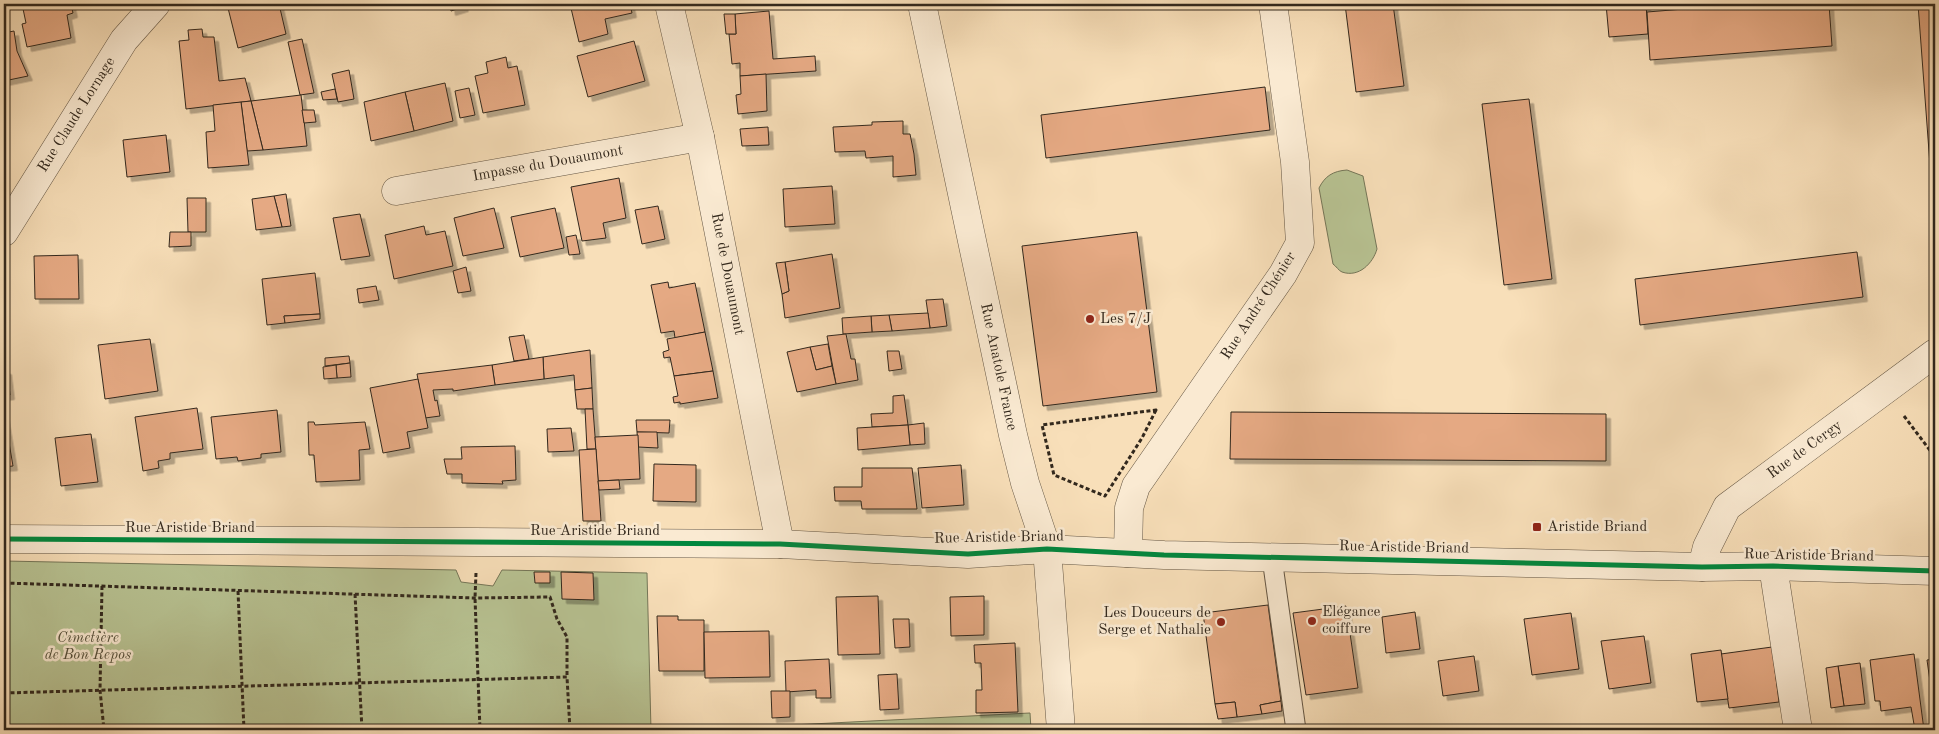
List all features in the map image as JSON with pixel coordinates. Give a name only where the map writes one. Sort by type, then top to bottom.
[{"type":"street","name":"Rue Claude Lornage","points":[[4,232],[124,40],[156,4]]},
{"type":"street","name":"Rue de Douaumont","points":[[669,4],[700,137],[780,544]]},
{"type":"street","name":"Rue Anatole France","points":[[922,4],[1013,435],[1025,483],[1047,549],[1061,730]]},
{"type":"street","name":"Rue André Chénier","points":[[1128,553],[1129,508],[1136,486],[1283,274],[1300,243],[1295,162],[1273,4]]},
{"type":"street","name":"Impasse du Douaumont","points":[[396,191],[700,137]]},
{"type":"street","name":"Rue de Cergy","points":[[1702,567],[1708,547],[1727,507],[1935,353]]},
{"type":"street","name":"Rue Aristide Briand","points":[[4,539],[780,544],[968,554],[1047,549],[1272,558],[1702,567],[1773,566],[1935,572]]},
{"type":"street","points":[[1773,566],[1798,730]]},
{"type":"lane","points":[[1272,558],[1296,730]]},
{"type":"path","points":[[1156,410],[1142,438],[1105,496],[1054,475],[1042,425],[1156,410]]},
{"type":"path","points":[[1900,412],[1935,457]]},
{"type":"path","points":[[478,542],[475,598],[480,730]]},
{"type":"path","points":[[4,583],[475,598],[550,597],[557,619],[567,637],[570,730]]},
{"type":"path","points":[[102,586],[100,690],[104,730]]},
{"type":"path","points":[[238,590],[244,730]]},
{"type":"path","points":[[355,594],[362,730]]},
{"type":"path","points":[[4,693],[567,677]]},
{"type":"green space","points":[[1347,170],[1363,176],[1377,249],[1369,264],[1354,273],[1341,271],[1333,264],[1319,188],[1330,175]]},
{"type":"green space","name":"Cimetière de Bon Repos","points":[[4,561],[456,570],[461,582],[493,586],[502,570],[647,573],[651,730],[4,730]]},
{"type":"green space","points":[[1030,713],[1031,730],[693,730]]},
{"type":"building","points":[[22,4],[71,4],[73,13],[67,15],[71,38],[27,47],[22,24],[26,23]]},
{"type":"building","points":[[227,4],[279,4],[286,34],[238,48]]},
{"type":"building","points":[[450,4],[463,4],[464,7],[451,11]]},
{"type":"building","points":[[570,4],[630,4],[632,13],[605,19],[608,34],[579,42]]},
{"type":"building","points":[[1345,4],[1393,4],[1404,86],[1356,92]]},
{"type":"building","points":[[1606,4],[1646,4],[1648,34],[1609,37]]},
{"type":"building","points":[[1745,4],[1829,4],[1832,46],[1650,60],[1647,12]]},
{"type":"building","points":[[1918,4],[1935,4],[1935,232]]},
{"type":"building","points":[[769,11],[773,59],[815,56],[816,71],[740,76],[740,63],[732,64],[729,34],[736,34],[735,14]]},
{"type":"building","points":[[724,14],[735,14],[736,34],[726,34]]},
{"type":"building","points":[[202,29],[203,37],[214,37],[219,81],[245,78],[251,101],[186,109],[179,41],[189,40],[188,30]]},
{"type":"building","points":[[14,31],[17,51],[28,76],[4,81],[4,33]]},
{"type":"building","points":[[302,39],[314,93],[300,95],[288,42]]},
{"type":"building","points":[[634,41],[645,81],[588,97],[577,56]]},
{"type":"building","points":[[506,57],[508,68],[517,66],[525,105],[483,113],[475,76],[488,73],[486,62]]},
{"type":"building","points":[[349,70],[354,99],[338,102],[332,74]]},
{"type":"building","points":[[766,74],[767,111],[738,114],[736,95],[741,94],[740,76]]},
{"type":"building","points":[[445,83],[453,121],[414,131],[405,92]]},
{"type":"building","points":[[1265,87],[1270,130],[1046,158],[1041,115]]},
{"type":"building","points":[[469,88],[475,115],[460,118],[455,91]]},
{"type":"building","points":[[335,89],[337,99],[323,100],[321,92]]},
{"type":"building","points":[[405,92],[414,131],[371,141],[364,102]]},
{"type":"building","points":[[301,95],[307,146],[263,150],[251,101]]},
{"type":"building","points":[[1529,99],[1552,279],[1504,285],[1482,104]]},
{"type":"building","points":[[251,101],[263,150],[247,151],[241,102]]},
{"type":"building","points":[[241,102],[249,165],[208,168],[206,132],[215,131],[213,105]]},
{"type":"building","points":[[302,110],[314,110],[316,122],[304,123]]},
{"type":"building","points":[[903,121],[903,134],[910,134],[916,175],[893,177],[893,156],[866,158],[865,151],[835,152],[833,127],[872,125],[872,122]]},
{"type":"building","points":[[768,127],[769,145],[742,146],[740,129]]},
{"type":"building","points":[[166,135],[170,172],[127,177],[123,140]]},
{"type":"building","points":[[619,178],[626,218],[603,223],[606,238],[582,241],[571,187]]},
{"type":"building","points":[[832,186],[835,224],[785,227],[783,189]]},
{"type":"building","points":[[286,194],[291,226],[282,227],[274,196]]},
{"type":"building","points":[[274,196],[282,227],[256,230],[252,199]]},
{"type":"building","points":[[187,198],[206,198],[206,232],[188,232]]},
{"type":"building","points":[[658,206],[665,239],[642,244],[635,210]]},
{"type":"building","points":[[494,208],[504,248],[463,256],[454,218]]},
{"type":"building","points":[[555,208],[564,248],[520,257],[511,217]]},
{"type":"building","points":[[360,214],[370,256],[341,260],[333,218]]},
{"type":"building","points":[[424,226],[426,235],[445,231],[453,266],[394,279],[385,235]]},
{"type":"building","points":[[170,232],[191,232],[191,246],[169,247]]},
{"type":"building","name":"Les 7/J","points":[[1137,232],[1157,392],[1043,406],[1022,246]]},
{"type":"building","points":[[576,235],[580,254],[569,255],[566,237]]},
{"type":"building","points":[[1857,252],[1863,297],[1640,325],[1635,279]]},
{"type":"building","points":[[832,254],[840,308],[785,318],[782,294],[789,291],[785,262]]},
{"type":"building","points":[[78,255],[79,299],[35,299],[34,256]]},
{"type":"building","points":[[785,262],[789,291],[782,294],[776,263]]},
{"type":"building","points":[[466,267],[471,291],[458,293],[453,271]]},
{"type":"building","points":[[315,273],[320,314],[284,316],[285,323],[267,325],[262,279]]},
{"type":"building","points":[[668,282],[669,288],[695,283],[705,332],[675,338],[674,331],[661,333],[651,285]]},
{"type":"building","points":[[376,286],[379,300],[359,303],[357,289]]},
{"type":"building","points":[[943,299],[947,326],[930,328],[926,300]]},
{"type":"building","points":[[928,313],[930,328],[892,331],[889,315]]},
{"type":"building","points":[[320,314],[320,319],[285,323],[284,316]]},
{"type":"building","points":[[889,315],[892,331],[872,332],[871,316]]},
{"type":"building","points":[[871,316],[872,332],[843,334],[842,318]]},
{"type":"building","points":[[705,332],[713,371],[674,376],[670,357],[664,358],[663,352],[669,350],[667,339]]},
{"type":"building","points":[[846,334],[851,359],[855,359],[858,380],[836,384],[827,336]]},
{"type":"building","points":[[524,335],[529,359],[514,361],[509,337]]},
{"type":"building","points":[[150,339],[158,391],[105,399],[98,345]]},
{"type":"building","points":[[828,344],[832,366],[816,370],[810,347]]},
{"type":"building","points":[[810,347],[816,370],[832,366],[836,384],[797,392],[787,352]]},
{"type":"building","points":[[590,350],[592,388],[575,390],[574,375],[544,379],[543,357]]},
{"type":"building","points":[[887,351],[899,351],[902,369],[889,371]]},
{"type":"building","points":[[349,356],[350,363],[325,366],[325,358]]},
{"type":"building","points":[[543,357],[544,379],[495,385],[492,365]]},
{"type":"building","points":[[350,363],[351,377],[337,378],[336,365]]},
{"type":"building","points":[[336,365],[337,378],[324,379],[323,367]]},
{"type":"building","points":[[492,365],[495,385],[453,391],[453,389],[433,390],[440,416],[425,418],[417,374]]},
{"type":"building","points":[[4,370],[7,370],[10,395],[4,396]]},
{"type":"building","points":[[713,371],[718,398],[680,404],[680,402],[674,403],[673,397],[678,396],[674,376]]},
{"type":"building","points":[[418,379],[428,428],[407,432],[410,448],[383,453],[370,388]]},
{"type":"building","points":[[592,388],[593,409],[577,409],[575,390]]},
{"type":"building","points":[[904,395],[908,425],[872,427],[871,414],[893,413],[893,396]]},
{"type":"building","points":[[197,408],[203,449],[170,453],[170,459],[158,461],[159,468],[143,471],[135,417]]},
{"type":"building","points":[[585,409],[593,409],[596,449],[587,449]]},
{"type":"building","points":[[277,410],[281,452],[261,454],[261,458],[238,461],[237,457],[216,459],[211,417]]},
{"type":"building","points":[[1231,412],[1606,414],[1606,461],[1230,459]]},
{"type":"building","points":[[4,413],[13,466],[4,467]]},
{"type":"building","points":[[636,420],[670,420],[669,433],[637,432]]},
{"type":"building","points":[[308,422],[314,422],[315,425],[365,422],[370,449],[359,450],[360,480],[316,482],[314,455],[309,455]]},
{"type":"building","points":[[924,423],[925,444],[910,445],[908,425]]},
{"type":"building","points":[[908,425],[910,445],[858,450],[857,428]]},
{"type":"building","points":[[571,428],[574,451],[548,452],[547,429]]},
{"type":"building","points":[[637,432],[657,432],[658,448],[638,447]]},
{"type":"building","points":[[91,434],[98,482],[61,486],[55,438]]},
{"type":"building","points":[[638,435],[640,479],[598,481],[595,437]]},
{"type":"building","points":[[515,446],[516,480],[502,481],[503,484],[462,483],[462,474],[447,474],[444,459],[462,459],[461,447]]},
{"type":"building","points":[[596,449],[601,521],[583,521],[579,450]]},
{"type":"building","points":[[654,464],[696,465],[696,502],[653,501]]},
{"type":"building","points":[[961,465],[964,505],[922,508],[918,468]]},
{"type":"building","points":[[862,468],[912,468],[917,509],[862,509],[861,501],[835,501],[834,487],[862,487]]},
{"type":"building","points":[[619,480],[620,489],[599,490],[598,481]]},
{"type":"building","points":[[534,572],[550,572],[550,583],[535,583]]},
{"type":"building","points":[[561,572],[593,573],[594,600],[562,599]]},
{"type":"building","points":[[878,596],[880,654],[838,655],[836,597]]},
{"type":"building","points":[[984,596],[984,635],[951,636],[950,597]]},
{"type":"building","points":[[1268,605],[1281,701],[1260,705],[1262,714],[1237,717],[1235,702],[1215,704],[1203,613]]},
{"type":"building","points":[[1346,606],[1358,688],[1306,695],[1293,613]]},
{"type":"building","points":[[1415,612],[1420,649],[1386,653],[1382,617]]},
{"type":"building","points":[[1571,613],[1579,669],[1532,675],[1524,619]]},
{"type":"building","points":[[657,616],[678,616],[678,620],[704,620],[704,671],[659,671]]},
{"type":"building","points":[[893,619],[909,619],[910,647],[895,648]]},
{"type":"building","points":[[769,631],[770,677],[705,678],[704,632]]},
{"type":"building","points":[[1644,636],[1651,683],[1609,689],[1601,641]]},
{"type":"building","points":[[1015,643],[1018,712],[976,713],[976,690],[982,690],[981,663],[975,663],[974,645]]},
{"type":"building","points":[[1772,647],[1779,702],[1729,708],[1721,654]]},
{"type":"building","points":[[1721,650],[1728,699],[1697,702],[1691,654]]},
{"type":"building","points":[[1914,654],[1924,730],[1915,730],[1911,707],[1881,711],[1880,701],[1875,701],[1870,660]]},
{"type":"building","points":[[1474,656],[1479,691],[1443,696],[1438,661]]},
{"type":"building","points":[[829,659],[831,698],[816,698],[816,690],[786,692],[785,661]]},
{"type":"building","points":[[1935,659],[1935,710],[1934,710],[1927,660]]},
{"type":"building","points":[[1860,663],[1865,704],[1844,706],[1838,666]]},
{"type":"building","points":[[1838,666],[1844,706],[1831,708],[1826,668]]},
{"type":"building","points":[[897,674],[899,709],[880,710],[878,675]]},
{"type":"building","points":[[771,691],[790,691],[790,717],[772,718]]},
{"type":"building","points":[[1281,701],[1282,711],[1262,714],[1260,705]]},
{"type":"building","points":[[1235,702],[1237,717],[1218,719],[1215,704]]},
{"type":"cycle path","points":[[4,539],[780,544],[968,554],[1047,549],[1164,555],[1702,567],[1773,566],[1935,571]]},
{"type":"place","name":"Les 7/J","points":[[1090,319]]},
{"type":"place","name":"Aristide Briand","points":[[1537,527]]},
{"type":"place","name":"Elégance coiffure","points":[[1312,621]]},
{"type":"place","name":"Les Douceurs de Serge et Nathalie","points":[[1221,622]]}]
